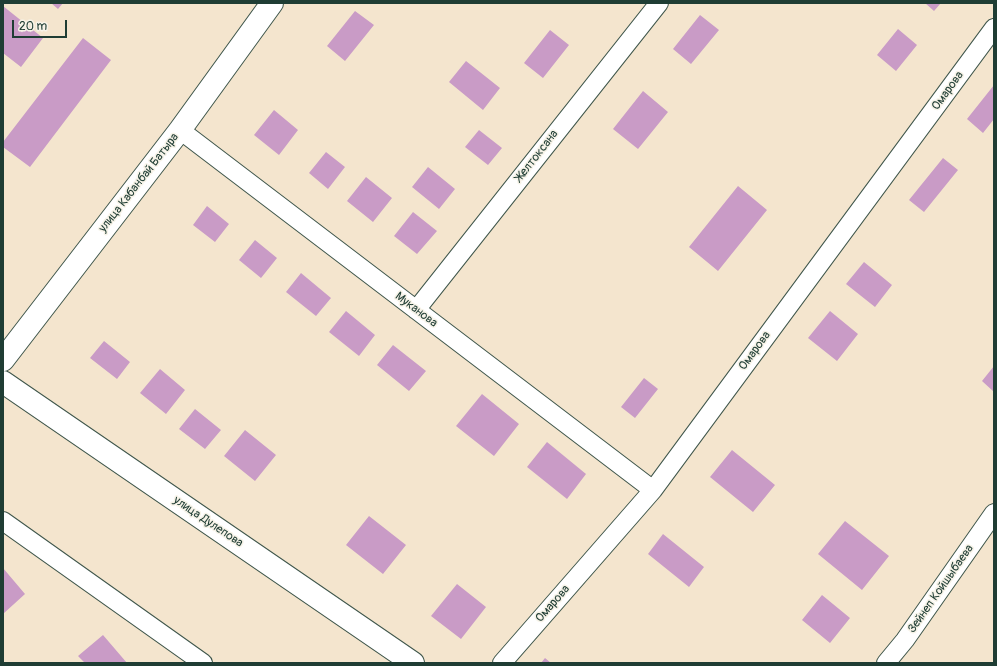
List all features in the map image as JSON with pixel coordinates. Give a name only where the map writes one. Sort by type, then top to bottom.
[{"type":"street","name":"улица Кабанбай Батыра","points":[[3,360],[180,130],[272,3]]},
{"type":"street","name":"Желтоксана","points":[[416,310],[659,3]]},
{"type":"street","name":"Омарова","points":[[502,663],[653,490],[994,28]]},
{"type":"street","name":"Муканова","points":[[180,130],[653,490]]},
{"type":"street","name":"улица Дулепова","points":[[3,382],[413,663]]},
{"type":"street","name":"Зейнеп Койшыбаева","points":[[886,663],[905,640],[994,513]]},
{"type":"street","points":[[3,521],[203,663]]},
{"type":"building","points":[[51,3],[63,3],[58,9]]},
{"type":"building","points":[[925,3],[941,3],[934,11]]},
{"type":"building","points":[[3,6],[43,38],[21,67],[3,53]]},
{"type":"building","points":[[355,11],[374,25],[345,61],[327,46]]},
{"type":"building","points":[[700,15],[719,30],[691,64],[673,49]]},
{"type":"building","points":[[898,29],[917,45],[896,71],[877,55]]},
{"type":"building","points":[[550,30],[569,45],[543,78],[524,63]]},
{"type":"building","points":[[83,38],[111,60],[30,167],[3,147],[3,142]]},
{"type":"building","points":[[466,61],[500,88],[483,110],[449,82]]},
{"type":"building","points":[[994,85],[994,119],[983,133],[967,119]]},
{"type":"building","points":[[643,91],[668,112],[638,149],[613,129]]},
{"type":"building","points":[[274,110],[298,130],[279,155],[254,135]]},
{"type":"building","points":[[479,130],[502,148],[488,165],[465,147]]},
{"type":"building","points":[[326,152],[345,167],[328,189],[309,173]]},
{"type":"building","points":[[943,158],[958,170],[924,212],[909,200]]},
{"type":"building","points":[[428,167],[455,189],[439,209],[412,187]]},
{"type":"building","points":[[366,177],[392,198],[373,222],[347,201]]},
{"type":"building","points":[[738,186],[767,210],[718,271],[689,247]]},
{"type":"building","points":[[207,206],[229,224],[215,242],[193,225]]},
{"type":"building","points":[[413,212],[437,231],[417,254],[394,236]]},
{"type":"building","points":[[255,240],[277,258],[261,278],[239,260]]},
{"type":"building","points":[[864,262],[892,285],[875,307],[846,284]]},
{"type":"building","points":[[301,273],[331,298],[316,316],[286,292]]},
{"type":"building","points":[[346,311],[375,335],[359,356],[329,332]]},
{"type":"building","points":[[830,311],[858,334],[837,361],[808,338]]},
{"type":"building","points":[[104,341],[130,362],[117,379],[90,358]]},
{"type":"building","points":[[393,345],[426,371],[409,391],[377,365]]},
{"type":"building","points":[[994,366],[994,392],[982,381]]},
{"type":"building","points":[[160,369],[185,390],[166,414],[140,393]]},
{"type":"building","points":[[644,378],[658,389],[635,418],[621,407]]},
{"type":"building","points":[[482,394],[519,424],[494,456],[456,426]]},
{"type":"building","points":[[195,409],[221,430],[205,449],[179,429]]},
{"type":"building","points":[[245,430],[276,455],[255,481],[224,456]]},
{"type":"building","points":[[547,442],[586,474],[567,499],[527,467]]},
{"type":"building","points":[[732,450],[775,485],[753,512],[710,477]]},
{"type":"building","points":[[369,516],[406,545],[383,574],[346,545]]},
{"type":"building","points":[[845,521],[889,556],[862,590],[818,554]]},
{"type":"building","points":[[663,534],[704,567],[689,587],[648,554]]},
{"type":"building","points":[[3,568],[25,594],[3,614]]},
{"type":"building","points":[[457,584],[486,607],[461,639],[431,616]]},
{"type":"building","points":[[822,595],[850,618],[830,643],[802,620]]},
{"type":"building","points":[[103,635],[127,663],[85,663],[78,656]]},
{"type":"building","points":[[545,658],[551,663],[541,663]]}]
